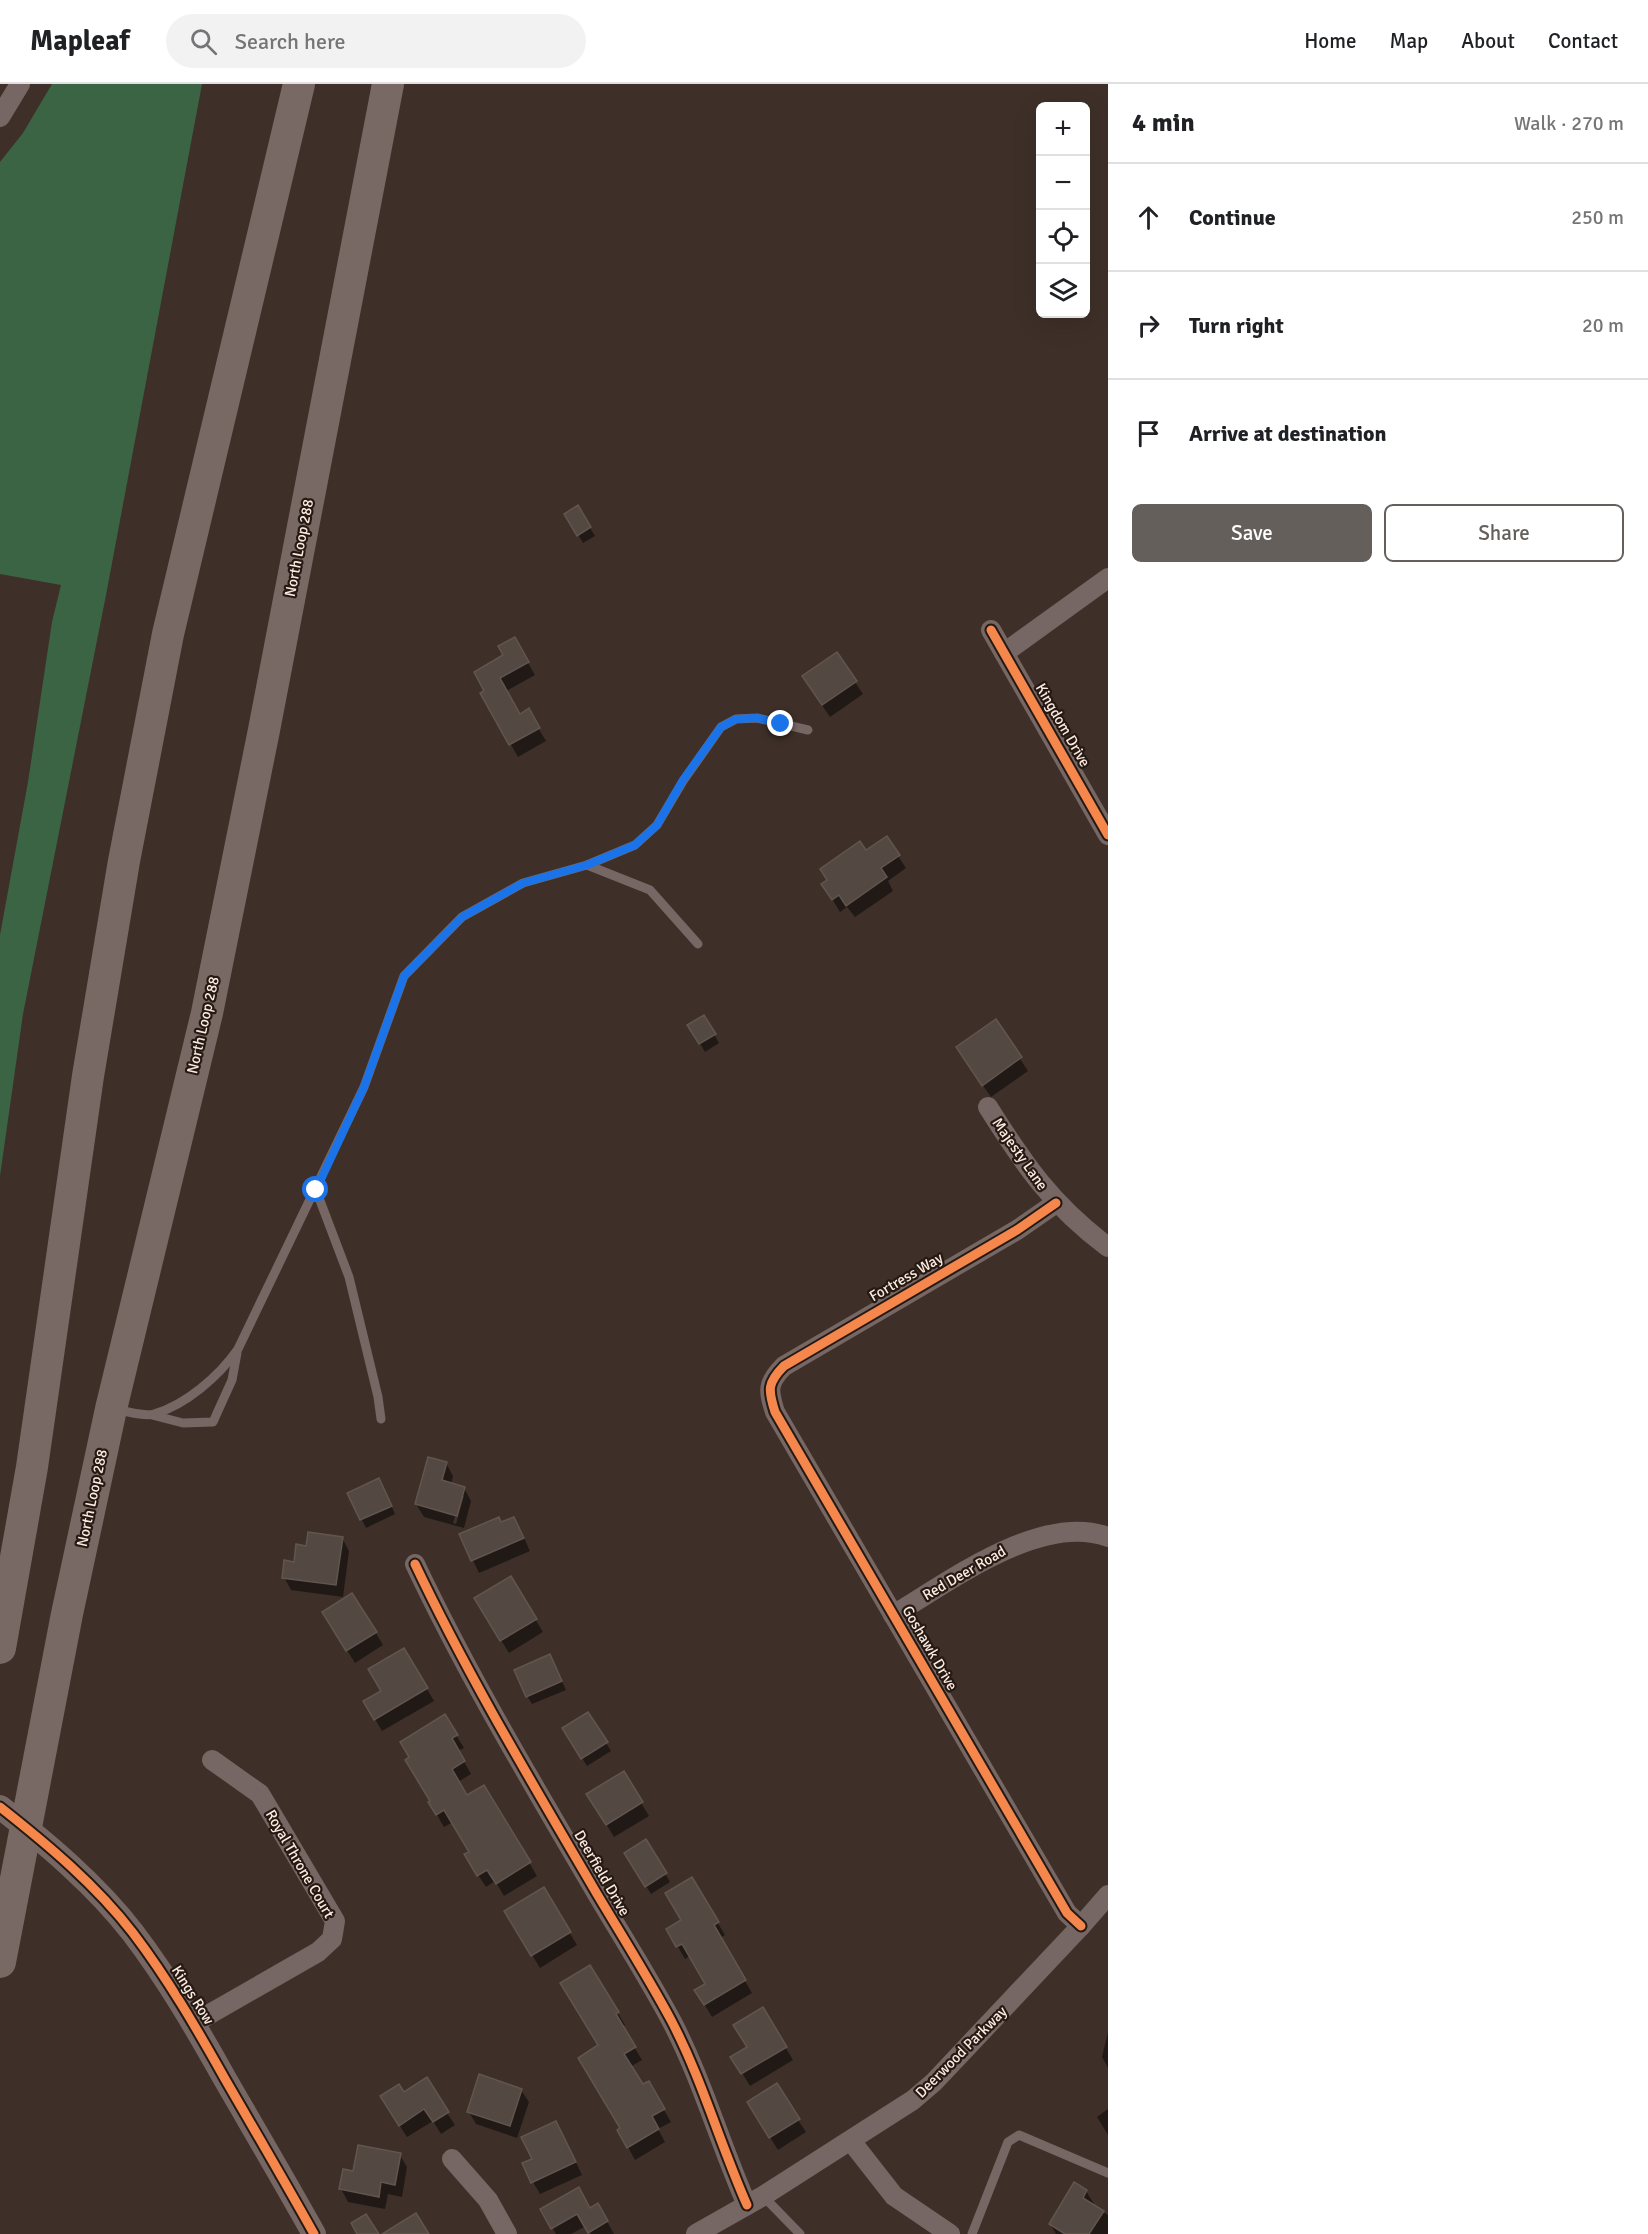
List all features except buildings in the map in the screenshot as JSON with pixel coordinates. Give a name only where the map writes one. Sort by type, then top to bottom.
[{"type":"highway","points":[[0,1648],[33,1467],[87,1088],[124,861],[168,634],[299,84]]},
{"type":"highway","name":"North Loop 288","points":[[0,1962],[67,1614],[111,1409],[207,1013],[388,84]]},
{"type":"street","points":[[0,117],[20,84]]},
{"type":"street","points":[[1004,653],[1108,578]]},
{"type":"street","name":"Kingdom Drive","points":[[991,630],[1108,835]]},
{"type":"street","name":"Majesty Lane","points":[[988,1107],[1020,1159],[1056,1203],[1079,1226],[1108,1247]]},
{"type":"street","name":"Fortress Way","points":[[771,1378],[784,1366],[1017,1230],[1056,1203]]},
{"type":"street","name":"Goshawk Drive","points":[[771,1378],[769,1394],[775,1412],[1067,1913],[1081,1926]]},
{"type":"street","name":"Red Deer Road","points":[[893,1614],[1007,1547],[1060,1533],[1096,1533],[1108,1537]]},
{"type":"street","name":"Deerfield Drive","points":[[415,1564],[439,1614],[522,1766],[672,2021],[755,2200]]},
{"type":"street","name":"Royal Throne Court","points":[[194,2023],[318,1952],[332,1939],[335,1921],[260,1794],[212,1760]]},
{"type":"street","name":"Kings Row","points":[[0,1807],[26,1827],[92,1887],[131,1931],[194,2023],[314,2234]]},
{"type":"street","name":"Deerwood Parkway","points":[[696,2234],[851,2141],[913,2100],[934,2082],[1108,1895]]},
{"type":"street","points":[[851,2141],[894,2196],[950,2234]]},
{"type":"street","points":[[452,2159],[488,2200],[507,2234]]},
{"type":"lane","points":[[152,1415],[189,1397],[238,1349],[364,1087],[404,976],[462,917],[523,883],[587,865],[635,845],[657,825],[683,780],[721,727],[736,719],[758,718],[808,730]]},
{"type":"lane","points":[[587,865],[650,890],[698,944]]},
{"type":"lane","points":[[316,1190],[349,1277],[378,1397],[381,1419]]},
{"type":"lane","points":[[111,1409],[152,1415],[183,1423],[213,1422],[232,1380],[238,1349]]},
{"type":"lane","points":[[972,2234],[1008,2142],[1019,2135],[1108,2173]]},
{"type":"lane","points":[[755,2200],[800,2234]]},
{"type":"green space","points":[[52,84],[202,84],[106,595],[23,1014],[0,1176],[0,935],[28,782],[52,622],[61,585],[0,574],[0,162],[23,133]]},
{"type":"cycle path","points":[[991,630],[1108,835]]},
{"type":"cycle path","points":[[1056,1203],[1017,1230],[784,1366],[774,1377],[770,1392],[775,1412],[1067,1913],[1081,1926]]},
{"type":"cycle path","points":[[415,1564],[457,1648],[503,1731],[671,2020],[702,2088],[747,2205]]},
{"type":"cycle path","points":[[0,1807],[53,1850],[87,1882],[119,1915],[146,1950],[193,2023],[314,2234]]},
{"type":"route","points":[[316,1190],[364,1087],[404,976],[462,917],[523,883],[587,865],[635,845],[657,825],[683,780],[721,727],[736,719],[758,718],[781,724]]}]
